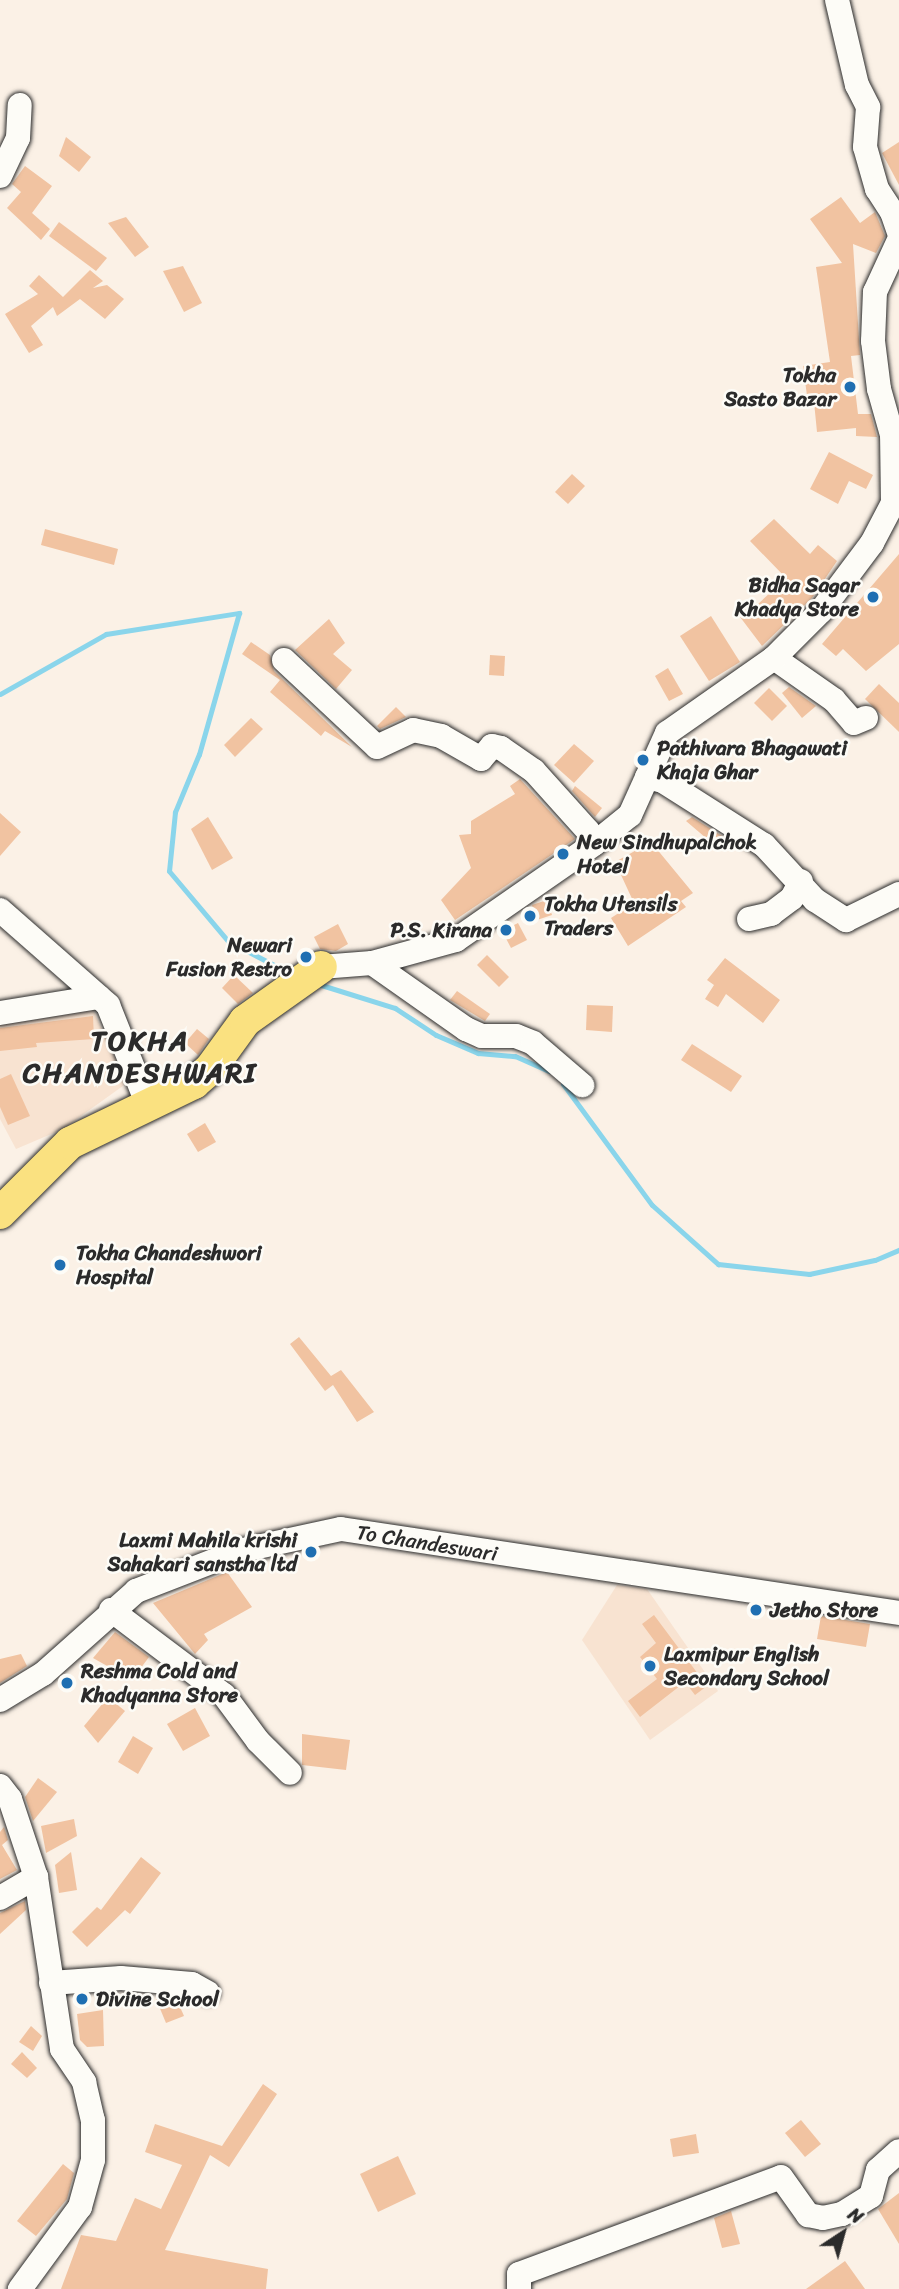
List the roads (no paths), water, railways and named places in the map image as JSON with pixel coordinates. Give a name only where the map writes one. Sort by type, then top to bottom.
[{"type":"main road","points":[[0,1213],[70,1143],[194,1083],[211,1068],[245,1021],[321,967]]},
{"type":"street","points":[[837,0],[857,85],[868,107],[865,147],[877,189],[892,212],[899,232]]},
{"type":"street","points":[[0,176],[18,138],[20,105]]},
{"type":"street","points":[[321,967],[372,963],[456,940],[594,844],[630,815],[667,733],[774,658],[821,611],[872,542],[893,503],[897,481],[889,383],[873,341],[875,292],[899,240]]},
{"type":"street","points":[[774,658],[834,699],[854,723],[866,718]]},
{"type":"street","points":[[284,660],[377,747],[413,730],[440,736],[481,759],[492,746],[501,748],[534,771],[588,831],[594,844]]},
{"type":"street","points":[[648,777],[663,781],[764,845],[802,881],[815,900],[846,920],[899,894]]},
{"type":"street","points":[[749,919],[771,914],[792,898],[802,881]]},
{"type":"street","points":[[0,910],[99,997],[116,1021],[148,1103]]},
{"type":"street","points":[[372,963],[466,1029],[482,1036],[516,1036],[533,1043],[582,1084]]},
{"type":"street","points":[[0,1013],[99,997]]},
{"type":"street","name":"To Chandeswari","points":[[0,1700],[43,1674],[111,1610],[136,1591],[239,1551],[341,1529],[899,1613]]},
{"type":"street","points":[[111,1610],[224,1695],[258,1741],[290,1773]]},
{"type":"street","points":[[0,1786],[10,1799],[36,1877],[62,2049],[83,2082],[93,2120],[93,2160],[80,2207],[20,2289]]},
{"type":"street","points":[[0,1898],[36,1877]]},
{"type":"street","points":[[51,1983],[121,1978],[192,1984],[208,1993]]},
{"type":"street","points":[[519,2289],[519,2274],[781,2177],[808,2215],[823,2218],[842,2214],[872,2196],[878,2170],[899,2151]]},
{"type":"waterway","points":[[0,694],[106,634],[239,613],[199,754],[175,812],[169,871],[228,941],[293,975]]},
{"type":"waterway","points":[[318,984],[395,1008],[436,1035],[478,1053],[515,1056],[549,1071]]},
{"type":"waterway","points":[[563,1084],[652,1205],[718,1264],[809,1274],[875,1260],[899,1250]]},
{"type":"place","name":"Tokha Sasto Bazar","points":[[850,387]]},
{"type":"place","name":"Bidha Sagar Khadya Store","points":[[873,597]]},
{"type":"place","name":"Pathivara Bhagawati Khaja Ghar","points":[[643,760]]},
{"type":"place","name":"New Sindhupalchok Hotel","points":[[563,854]]},
{"type":"place","name":"Tokha Utensils Traders","points":[[530,916]]},
{"type":"place","name":"P.S. Kirana","points":[[506,930]]},
{"type":"place","name":"Newari Fusion Restro","points":[[306,957]]},
{"type":"place","name":"Tokha Chandeshwori Hospital","points":[[60,1265]]},
{"type":"place","name":"Laxmi Mahila krishi Sahakari sanstha ltd","points":[[311,1552]]},
{"type":"place","name":"Jetho Store","points":[[756,1610]]},
{"type":"place","name":"Laxmipur English Secondary School","points":[[650,1666]]},
{"type":"place","name":"Reshma Cold and Khadyanna Store","points":[[67,1683]]},
{"type":"place","name":"Divine School","points":[[82,1999]]},
{"type":"district","name":"TOKHA CHANDESHWARI","points":[[140,1057]]}]
